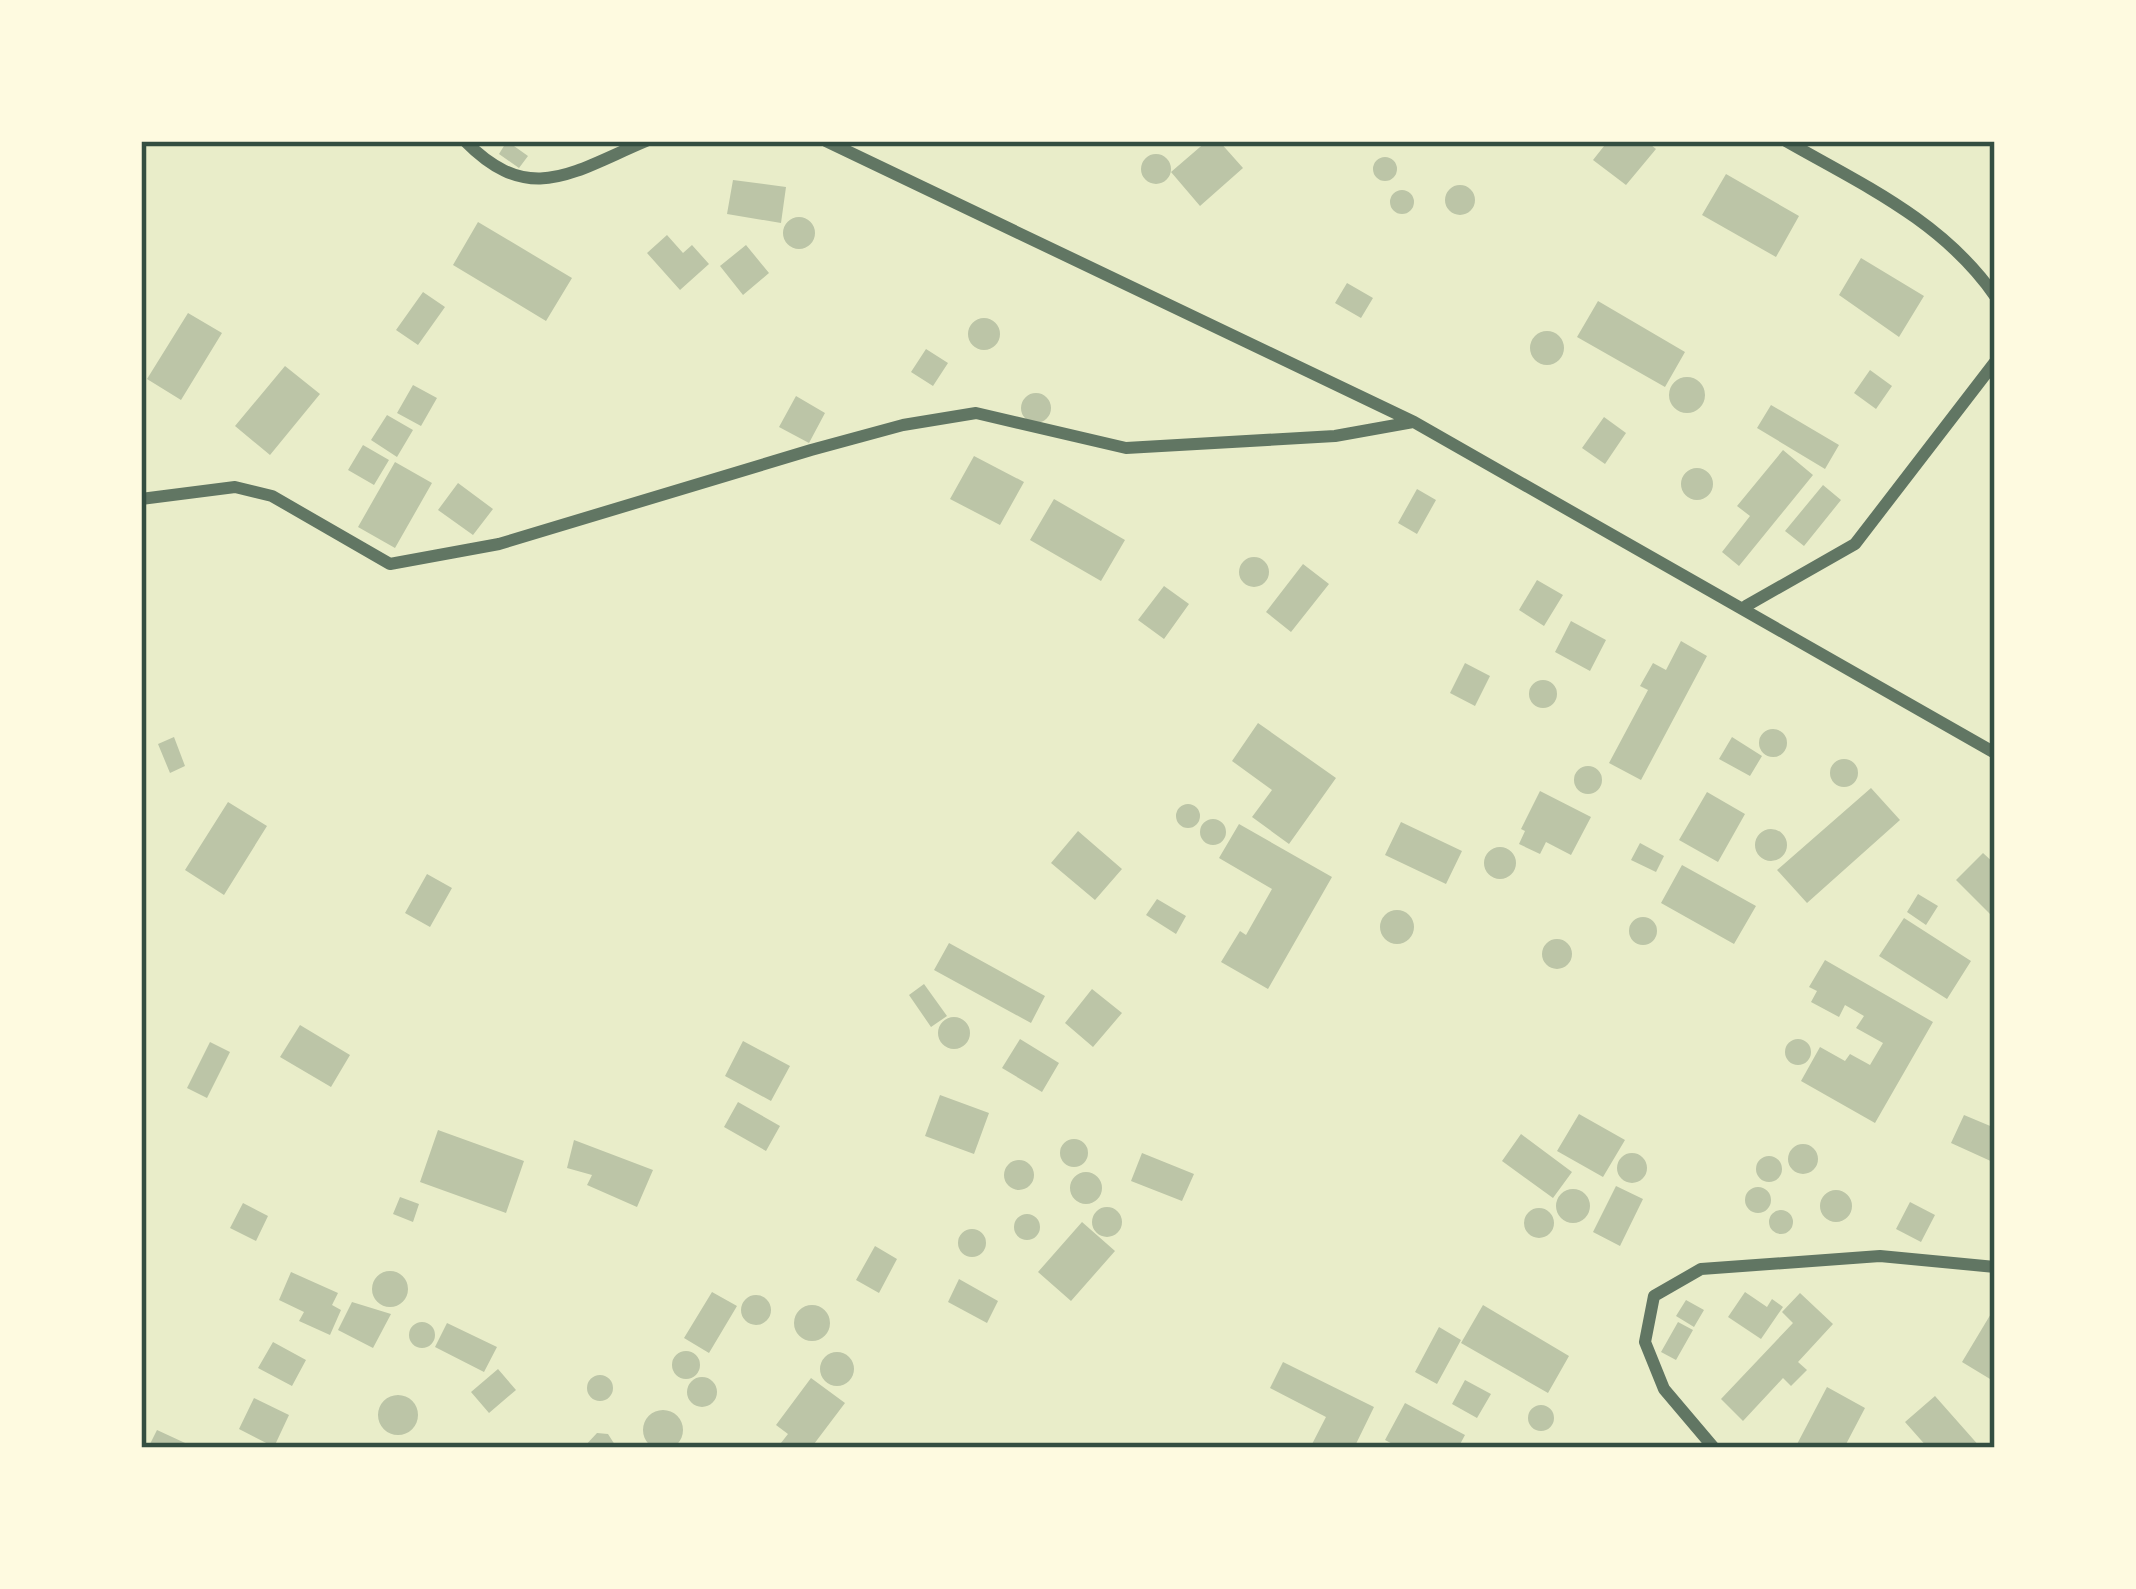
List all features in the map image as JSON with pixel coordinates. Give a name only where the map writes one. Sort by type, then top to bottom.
[{"type":"street","points":[[465,141],[494,170],[526,182],[574,171],[646,141]]},
{"type":"street","points":[[826,141],[1414,422],[1746,606],[1995,753]]},
{"type":"street","points":[[1786,141],[1922,218],[1973,264],[1995,296]]},
{"type":"street","points":[[1746,606],[1855,544],[1995,362]]},
{"type":"street","points":[[141,499],[235,487],[272,496],[390,564],[499,544],[811,450],[903,425],[976,413],[1126,448],[1335,436],[1414,422]]},
{"type":"street","points":[[1714,1448],[1664,1388],[1651,1358],[1645,1342],[1654,1296],[1701,1269],[1880,1256],[1995,1267]]},
{"type":"building","points":[[507,141],[528,156],[519,168],[499,154]]},
{"type":"building","points":[[1207,141],[1219,141],[1243,168],[1200,206],[1171,172]]},
{"type":"building","points":[[1608,141],[1646,141],[1656,149],[1626,185],[1593,160]]},
{"type":"building","points":[[1156,154],[1171,169],[1156,184],[1141,169]]},
{"type":"building","points":[[1385,157],[1397,169],[1385,181],[1373,169]]},
{"type":"building","points":[[1726,174],[1799,216],[1776,257],[1702,215]]},
{"type":"building","points":[[733,180],[786,187],[781,223],[727,214]]},
{"type":"building","points":[[1460,185],[1471,189],[1475,200],[1471,211],[1460,215],[1449,211],[1445,200],[1449,189]]},
{"type":"building","points":[[1402,190],[1414,202],[1402,214],[1390,202]]},
{"type":"building","points":[[799,217],[810,222],[815,233],[810,244],[799,249],[788,244],[783,233],[788,222]]},
{"type":"building","points":[[478,222],[572,278],[546,321],[453,265]]},
{"type":"building","points":[[667,235],[683,253],[692,245],[709,264],[680,290],[647,253]]},
{"type":"building","points":[[746,245],[769,273],[743,295],[720,266]]},
{"type":"building","points":[[1861,258],[1924,296],[1899,337],[1839,295]]},
{"type":"building","points":[[1347,283],[1373,298],[1361,318],[1335,303]]},
{"type":"building","points":[[423,292],[445,307],[418,345],[396,330]]},
{"type":"building","points":[[1598,301],[1685,352],[1665,387],[1577,337]]},
{"type":"building","points":[[188,313],[222,333],[181,400],[147,379]]},
{"type":"building","points":[[984,318],[995,323],[1000,334],[995,345],[984,350],[973,345],[968,334],[973,323]]},
{"type":"building","points":[[1547,331],[1559,336],[1564,348],[1559,360],[1547,365],[1535,360],[1530,348],[1535,336]]},
{"type":"building","points":[[926,349],[948,363],[933,386],[911,372]]},
{"type":"building","points":[[285,366],[320,394],[270,455],[235,426]]},
{"type":"building","points":[[1870,370],[1892,386],[1876,409],[1854,393]]},
{"type":"building","points":[[1687,377],[1700,382],[1705,395],[1700,408],[1687,413],[1674,408],[1669,395],[1674,382]]},
{"type":"building","points":[[413,385],[437,398],[421,426],[397,413]]},
{"type":"building","points":[[1036,393],[1047,397],[1051,408],[1047,419],[1036,423],[1025,419],[1021,408],[1025,397]]},
{"type":"building","points":[[796,396],[825,413],[809,443],[779,427]]},
{"type":"building","points":[[1771,405],[1839,445],[1825,469],[1757,428]]},
{"type":"building","points":[[387,415],[413,430],[397,457],[371,440]]},
{"type":"building","points":[[1604,417],[1626,433],[1605,464],[1582,448]]},
{"type":"building","points":[[363,445],[389,460],[374,485],[348,470]]},
{"type":"building","points":[[1783,450],[1813,475],[1739,566],[1722,552],[1750,516],[1737,506]]},
{"type":"building","points":[[974,456],[1024,482],[1000,525],[950,499]]},
{"type":"building","points":[[395,462],[432,483],[395,548],[358,527]]},
{"type":"building","points":[[1697,468],[1709,472],[1713,484],[1709,496],[1697,500],[1685,496],[1681,484],[1685,472]]},
{"type":"building","points":[[458,483],[493,509],[473,535],[438,510]]},
{"type":"building","points":[[1823,485],[1841,500],[1804,546],[1785,531]]},
{"type":"building","points":[[1417,489],[1436,500],[1417,534],[1398,523]]},
{"type":"building","points":[[1054,499],[1125,540],[1101,581],[1030,540]]},
{"type":"building","points":[[1254,557],[1265,561],[1269,572],[1265,583],[1254,587],[1243,583],[1239,572],[1243,561]]},
{"type":"building","points":[[1303,564],[1329,584],[1291,632],[1266,612]]},
{"type":"building","points":[[1537,580],[1563,595],[1544,626],[1519,610]]},
{"type":"building","points":[[1164,586],[1189,604],[1164,639],[1138,620]]},
{"type":"building","points":[[1571,621],[1606,640],[1590,671],[1555,652]]},
{"type":"building","points":[[1681,641],[1707,656],[1641,780],[1609,763],[1648,690],[1640,686],[1653,663],[1666,670]]},
{"type":"building","points":[[1465,663],[1490,676],[1475,706],[1450,693]]},
{"type":"building","points":[[1543,680],[1553,684],[1557,694],[1553,704],[1543,708],[1533,704],[1529,694],[1533,684]]},
{"type":"building","points":[[1258,723],[1336,778],[1289,844],[1252,817],[1272,790],[1232,761]]},
{"type":"building","points":[[1773,729],[1783,733],[1787,743],[1783,753],[1773,757],[1763,753],[1759,743],[1763,733]]},
{"type":"building","points":[[174,737],[185,766],[170,773],[158,744]]},
{"type":"building","points":[[1732,737],[1762,756],[1750,776],[1719,759]]},
{"type":"building","points":[[1844,759],[1854,763],[1858,773],[1854,783],[1844,787],[1834,783],[1830,773],[1834,763]]},
{"type":"building","points":[[1588,766],[1598,770],[1602,780],[1598,790],[1588,794],[1578,790],[1574,780],[1578,770]]},
{"type":"building","points":[[1871,788],[1900,820],[1807,903],[1777,870]]},
{"type":"building","points":[[1540,791],[1591,817],[1571,855],[1546,842],[1540,854],[1519,844],[1525,831],[1521,829]]},
{"type":"building","points":[[1707,792],[1745,814],[1718,862],[1679,840]]},
{"type":"building","points":[[228,802],[267,826],[224,895],[185,870]]},
{"type":"building","points":[[1188,804],[1200,816],[1188,828],[1176,816]]},
{"type":"building","points":[[1213,819],[1226,832],[1213,845],[1200,832]]},
{"type":"building","points":[[1401,822],[1462,851],[1446,884],[1385,855]]},
{"type":"building","points":[[1239,824],[1332,877],[1268,989],[1221,962],[1240,931],[1246,935],[1272,889],[1219,858]]},
{"type":"building","points":[[1771,829],[1782,834],[1787,845],[1782,856],[1771,861],[1760,856],[1755,845],[1760,834]]},
{"type":"building","points":[[1078,831],[1122,869],[1095,900],[1051,863]]},
{"type":"building","points":[[1640,843],[1664,856],[1656,872],[1631,860]]},
{"type":"building","points":[[1500,847],[1511,852],[1516,863],[1511,874],[1500,879],[1489,874],[1484,863],[1489,852]]},
{"type":"building","points":[[1983,853],[1995,864],[1995,919],[1956,880]]},
{"type":"building","points":[[1682,865],[1756,906],[1734,944],[1661,903]]},
{"type":"building","points":[[427,874],[452,888],[430,927],[405,913]]},
{"type":"building","points":[[1918,894],[1938,906],[1926,925],[1907,912]]},
{"type":"building","points":[[1157,899],[1186,916],[1176,934],[1146,915]]},
{"type":"building","points":[[1397,910],[1409,915],[1414,927],[1409,939],[1397,944],[1385,939],[1380,927],[1385,915]]},
{"type":"building","points":[[1643,917],[1653,921],[1657,931],[1653,941],[1643,945],[1633,941],[1629,931],[1633,921]]},
{"type":"building","points":[[1904,918],[1971,961],[1947,999],[1879,956]]},
{"type":"building","points":[[1557,939],[1568,943],[1572,954],[1568,965],[1557,969],[1546,965],[1542,954],[1546,943]]},
{"type":"building","points":[[949,943],[1045,996],[1031,1023],[934,970]]},
{"type":"building","points":[[1825,960],[1933,1022],[1875,1123],[1801,1081],[1820,1047],[1845,1061],[1850,1054],[1870,1065],[1883,1043],[1856,1028],[1864,1016],[1845,1005],[1839,1017],[1811,1002],[1817,991],[1809,987]]},
{"type":"building","points":[[924,984],[947,1016],[931,1027],[909,995]]},
{"type":"building","points":[[1092,989],[1122,1013],[1093,1047],[1065,1023]]},
{"type":"building","points":[[954,1017],[965,1022],[970,1033],[965,1044],[954,1049],[943,1044],[938,1033],[943,1022]]},
{"type":"building","points":[[300,1025],[350,1055],[331,1087],[280,1057]]},
{"type":"building","points":[[1020,1039],[1059,1063],[1042,1092],[1002,1068]]},
{"type":"building","points":[[1798,1039],[1811,1052],[1798,1065],[1785,1052]]},
{"type":"building","points":[[743,1041],[790,1066],[771,1101],[725,1076]]},
{"type":"building","points":[[210,1042],[230,1052],[207,1098],[187,1088]]},
{"type":"building","points":[[940,1095],[989,1113],[974,1154],[925,1136]]},
{"type":"building","points":[[738,1102],[780,1126],[766,1151],[724,1127]]},
{"type":"building","points":[[1579,1114],[1625,1140],[1603,1177],[1557,1151]]},
{"type":"building","points":[[1964,1115],[1995,1128],[1995,1163],[1951,1143]]},
{"type":"building","points":[[438,1130],[524,1161],[506,1213],[420,1182]]},
{"type":"building","points":[[1521,1134],[1572,1172],[1553,1198],[1502,1161]]},
{"type":"building","points":[[1074,1139],[1084,1143],[1088,1153],[1084,1163],[1074,1167],[1064,1163],[1060,1153],[1064,1143]]},
{"type":"building","points":[[574,1140],[653,1170],[637,1207],[587,1185],[592,1175],[567,1168]]},
{"type":"building","points":[[1803,1144],[1818,1159],[1803,1174],[1788,1159]]},
{"type":"building","points":[[1142,1153],[1194,1174],[1182,1201],[1131,1181]]},
{"type":"building","points":[[1632,1153],[1643,1157],[1647,1168],[1643,1179],[1632,1183],[1621,1179],[1617,1168],[1621,1157]]},
{"type":"building","points":[[1769,1156],[1782,1169],[1769,1182],[1756,1169]]},
{"type":"building","points":[[1019,1160],[1030,1164],[1034,1175],[1030,1186],[1019,1190],[1008,1186],[1004,1175],[1008,1164]]},
{"type":"building","points":[[1086,1172],[1097,1177],[1102,1188],[1097,1199],[1086,1204],[1075,1199],[1070,1188],[1075,1177]]},
{"type":"building","points":[[1616,1186],[1643,1199],[1620,1246],[1593,1232]]},
{"type":"building","points":[[1758,1187],[1771,1200],[1758,1213],[1745,1200]]},
{"type":"building","points":[[1573,1189],[1585,1194],[1590,1206],[1585,1218],[1573,1223],[1561,1218],[1556,1206],[1561,1194]]},
{"type":"building","points":[[1836,1190],[1847,1195],[1852,1206],[1847,1217],[1836,1222],[1825,1217],[1820,1206],[1825,1195]]},
{"type":"building","points":[[400,1197],[419,1204],[413,1222],[393,1214]]},
{"type":"building","points":[[1910,1202],[1935,1215],[1921,1242],[1896,1229]]},
{"type":"building","points":[[243,1203],[268,1216],[256,1241],[230,1228]]},
{"type":"building","points":[[1107,1207],[1118,1211],[1122,1222],[1118,1233],[1107,1237],[1096,1233],[1092,1222],[1096,1211]]},
{"type":"building","points":[[1539,1208],[1554,1223],[1539,1238],[1524,1223]]},
{"type":"building","points":[[1781,1210],[1790,1213],[1790,1231],[1781,1234],[1772,1231],[1769,1222],[1772,1213]]},
{"type":"building","points":[[1027,1214],[1040,1227],[1027,1240],[1014,1227]]},
{"type":"building","points":[[1082,1222],[1115,1251],[1071,1301],[1038,1272]]},
{"type":"building","points":[[972,1229],[982,1233],[986,1243],[982,1253],[972,1257],[962,1253],[958,1243],[962,1233]]},
{"type":"building","points":[[875,1246],[897,1259],[879,1293],[856,1280]]},
{"type":"building","points":[[390,1271],[403,1276],[408,1289],[403,1302],[390,1307],[377,1302],[372,1289],[377,1276]]},
{"type":"building","points":[[291,1272],[338,1293],[332,1305],[341,1310],[330,1335],[299,1321],[304,1312],[279,1300]]},
{"type":"building","points":[[959,1279],[998,1301],[987,1323],[948,1302]]},
{"type":"building","points":[[712,1292],[737,1306],[709,1353],[684,1338]]},
{"type":"building","points":[[1745,1292],[1767,1307],[1772,1299],[1783,1307],[1761,1339],[1728,1317]]},
{"type":"building","points":[[1800,1293],[1833,1324],[1798,1362],[1807,1370],[1791,1386],[1783,1378],[1743,1421],[1721,1399],[1793,1323],[1782,1312]]},
{"type":"building","points":[[756,1295],[771,1310],[756,1325],[741,1310]]},
{"type":"building","points":[[1686,1300],[1704,1310],[1694,1327],[1676,1316]]},
{"type":"building","points":[[352,1302],[391,1314],[373,1348],[338,1330]]},
{"type":"building","points":[[812,1305],[825,1310],[830,1323],[825,1336],[812,1341],[799,1336],[794,1323],[799,1310]]},
{"type":"building","points":[[1483,1305],[1569,1356],[1548,1393],[1461,1343]]},
{"type":"building","points":[[1992,1312],[1995,1314],[1995,1382],[1962,1362]]},
{"type":"building","points":[[422,1322],[435,1335],[422,1348],[409,1335]]},
{"type":"building","points":[[1678,1322],[1693,1330],[1676,1360],[1661,1352]]},
{"type":"building","points":[[447,1323],[497,1347],[484,1372],[435,1347]]},
{"type":"building","points":[[1439,1327],[1461,1340],[1437,1384],[1415,1372]]},
{"type":"building","points":[[273,1342],[306,1360],[292,1386],[258,1368]]},
{"type":"building","points":[[686,1351],[696,1355],[700,1365],[696,1375],[686,1379],[676,1375],[672,1365],[676,1355]]},
{"type":"building","points":[[837,1352],[849,1357],[854,1369],[849,1381],[837,1386],[825,1381],[820,1369],[825,1357]]},
{"type":"building","points":[[1283,1362],[1374,1407],[1354,1448],[1310,1448],[1326,1417],[1270,1388]]},
{"type":"building","points":[[498,1369],[516,1390],[489,1413],[471,1392]]},
{"type":"building","points":[[600,1375],[613,1388],[600,1401],[587,1388]]},
{"type":"building","points":[[702,1377],[713,1381],[717,1392],[713,1403],[702,1407],[691,1403],[687,1392],[691,1381]]},
{"type":"building","points":[[811,1378],[845,1403],[811,1448],[777,1448],[788,1434],[776,1425]]},
{"type":"building","points":[[1465,1380],[1491,1394],[1477,1418],[1452,1404]]},
{"type":"building","points":[[1827,1387],[1865,1408],[1844,1448],[1795,1448]]},
{"type":"building","points":[[398,1395],[412,1401],[418,1415],[412,1429],[398,1435],[384,1429],[378,1415],[384,1401]]},
{"type":"building","points":[[1935,1396],[1981,1448],[1928,1448],[1905,1422]]},
{"type":"building","points":[[254,1398],[289,1415],[274,1447],[239,1429]]},
{"type":"building","points":[[1405,1403],[1465,1435],[1458,1448],[1400,1448],[1385,1440]]},
{"type":"building","points":[[1541,1405],[1554,1418],[1541,1431],[1528,1418]]},
{"type":"building","points":[[663,1410],[677,1416],[683,1430],[677,1444],[663,1450],[649,1444],[643,1430],[649,1416]]},
{"type":"building","points":[[157,1430],[196,1448],[148,1448]]},
{"type":"building","points":[[597,1433],[608,1434],[617,1448],[583,1448]]}]
